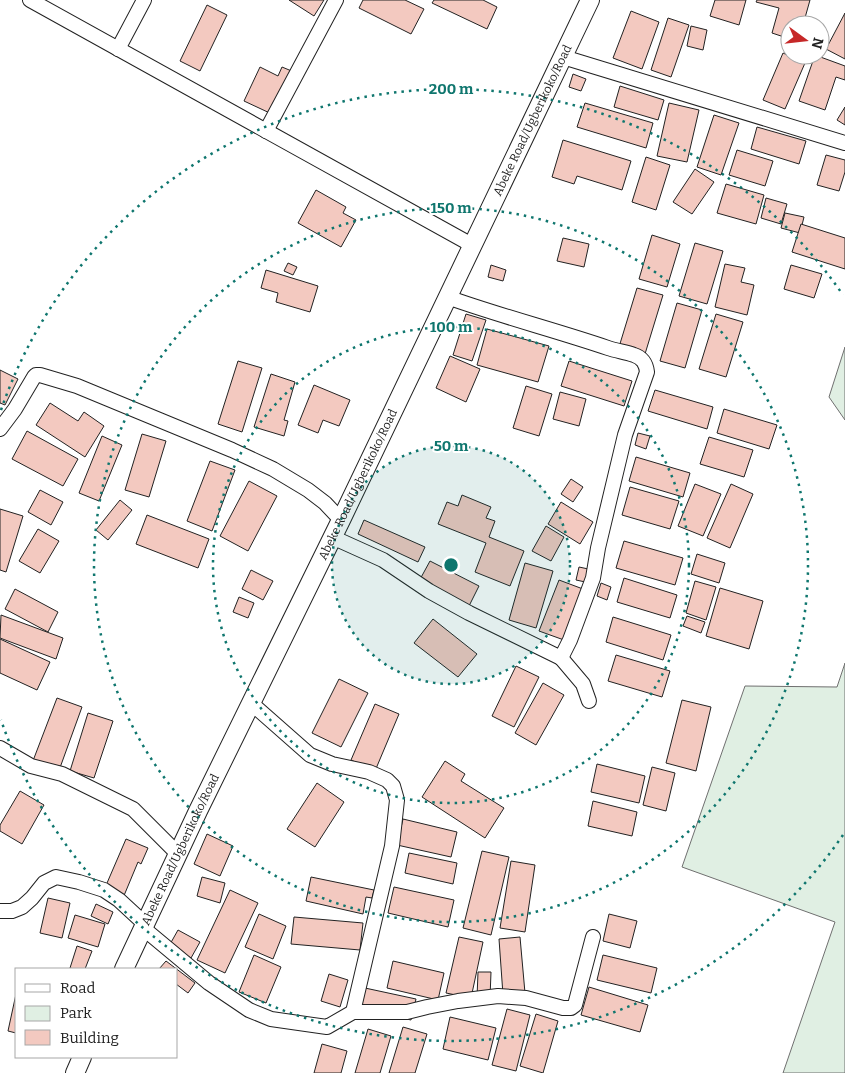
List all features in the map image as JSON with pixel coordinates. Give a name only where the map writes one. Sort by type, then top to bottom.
[{"type":"street","points":[[30,0],[472,245]]},
{"type":"street","points":[[118,49],[144,0]]},
{"type":"street","points":[[266,131],[336,0]]},
{"type":"street","name":"Abeke Road/Ugberikoko/Road","points":[[124,968],[590,0]]},
{"type":"street","points":[[563,57],[845,143]]},
{"type":"street","points":[[447,297],[483,310],[567,334],[618,352],[634,355],[646,364],[647,372],[625,435],[598,548],[593,578],[570,640],[560,658]]},
{"type":"street","points":[[0,429],[15,409],[34,377],[40,375],[77,386],[232,450],[273,469],[324,502],[341,520]]},
{"type":"street","points":[[332,537],[383,560],[429,591],[560,658],[583,684],[589,701]]},
{"type":"street","points":[[251,703],[310,755],[332,764],[369,772],[387,780],[394,786],[397,800],[392,846],[353,1012]]},
{"type":"street","points":[[0,748],[31,766],[62,774],[133,809],[178,854]]},
{"type":"street","points":[[0,911],[12,912],[22,907],[44,883],[56,878],[79,882],[104,890],[119,900],[144,926],[209,983],[249,1010],[271,1019],[327,1027],[353,1012],[407,1012],[458,1001],[498,996],[526,998],[563,1008],[571,1008],[575,1005],[593,937]]},
{"type":"street","points":[[75,1073],[82,1058]]},
{"type":"green space","points":[[845,347],[845,420],[829,397]]},
{"type":"green space","points":[[845,663],[845,1073],[783,1073],[835,922],[682,867],[745,686],[837,687]]},
{"type":"building","points":[[289,0],[324,0],[314,16]]},
{"type":"building","points":[[363,0],[405,0],[424,9],[411,34],[359,8]]},
{"type":"building","points":[[434,0],[483,0],[497,7],[487,29],[432,3]]},
{"type":"building","points":[[715,0],[746,0],[739,25],[710,16]]},
{"type":"building","points":[[757,0],[810,0],[806,15],[780,15],[780,36],[772,33],[779,8],[756,2]]},
{"type":"building","points":[[207,5],[227,15],[200,71],[180,61]]},
{"type":"building","points":[[631,11],[659,22],[642,69],[613,58]]},
{"type":"building","points":[[845,13],[845,59],[830,51],[830,41]]},
{"type":"building","points":[[668,18],[689,25],[671,77],[651,70]]},
{"type":"building","points":[[691,26],[707,30],[703,50],[687,46]]},
{"type":"building","points":[[780,60],[780,65],[804,65],[785,109],[763,100]]},
{"type":"building","points":[[830,60],[845,66],[845,80],[836,77],[825,110],[799,101],[812,65],[830,65]]},
{"type":"building","points":[[260,67],[278,76],[282,67],[294,72],[274,115],[244,101]]},
{"type":"building","points":[[573,74],[586,79],[581,91],[569,87]]},
{"type":"building","points":[[620,86],[664,100],[658,120],[614,107]]},
{"type":"building","points":[[585,103],[653,123],[646,148],[577,127]]},
{"type":"building","points":[[669,103],[699,110],[687,162],[657,156]]},
{"type":"building","points":[[845,107],[845,125],[837,120]]},
{"type":"building","points":[[714,115],[739,123],[721,175],[697,167]]},
{"type":"building","points":[[757,127],[806,141],[799,164],[751,149]]},
{"type":"building","points":[[563,140],[631,161],[622,190],[577,176],[574,184],[552,177]]},
{"type":"building","points":[[737,150],[773,161],[765,186],[729,175]]},
{"type":"building","points":[[826,155],[845,160],[845,172],[839,191],[817,185]]},
{"type":"building","points":[[646,157],[670,165],[656,210],[632,202]]},
{"type":"building","points":[[695,169],[714,182],[692,214],[673,202]]},
{"type":"building","points":[[726,184],[764,195],[756,224],[717,213]]},
{"type":"building","points":[[316,190],[346,207],[343,213],[356,220],[341,247],[298,223]]},
{"type":"building","points":[[766,198],[787,204],[781,224],[761,218]]},
{"type":"building","points":[[785,213],[804,217],[800,233],[781,228]]},
{"type":"building","points":[[801,224],[845,238],[845,269],[792,252]]},
{"type":"building","points":[[652,235],[680,244],[667,287],[639,279]]},
{"type":"building","points":[[563,238],[589,244],[584,267],[557,261]]},
{"type":"building","points":[[695,243],[723,251],[707,304],[679,296]]},
{"type":"building","points":[[288,263],[297,267],[293,275],[284,271]]},
{"type":"building","points":[[725,264],[745,268],[741,282],[754,285],[747,315],[715,307]]},
{"type":"building","points":[[491,265],[506,270],[503,281],[488,277]]},
{"type":"building","points":[[791,265],[822,274],[814,298],[784,289]]},
{"type":"building","points":[[266,270],[318,286],[310,312],[276,302],[278,293],[261,288]]},
{"type":"building","points":[[637,288],[663,295],[645,354],[619,347]]},
{"type":"building","points":[[677,303],[702,310],[685,368],[660,361]]},
{"type":"building","points":[[466,314],[486,320],[472,361],[453,355]]},
{"type":"building","points":[[716,314],[743,322],[726,377],[699,369]]},
{"type":"building","points":[[487,329],[549,346],[538,382],[477,365]]},
{"type":"building","points":[[450,356],[480,369],[466,402],[436,388]]},
{"type":"building","points":[[238,361],[262,368],[242,432],[218,424]]},
{"type":"building","points":[[569,361],[632,381],[624,406],[561,386]]},
{"type":"building","points":[[0,370],[18,379],[5,405],[0,403]]},
{"type":"building","points":[[271,374],[295,382],[284,420],[288,421],[284,436],[254,427]]},
{"type":"building","points":[[314,385],[350,400],[339,426],[323,420],[318,433],[298,425]]},
{"type":"building","points":[[526,386],[552,394],[539,436],[513,428]]},
{"type":"building","points":[[655,390],[713,407],[707,429],[648,411]]},
{"type":"building","points":[[560,392],[586,399],[579,426],[553,419]]},
{"type":"building","points":[[50,403],[78,421],[84,412],[104,426],[85,457],[36,425]]},
{"type":"building","points":[[724,409],[777,425],[769,449],[717,433]]},
{"type":"building","points":[[27,431],[78,459],[63,486],[12,459]]},
{"type":"building","points":[[638,433],[650,436],[646,449],[635,445]]},
{"type":"building","points":[[142,434],[166,441],[149,497],[125,490]]},
{"type":"building","points":[[102,436],[122,445],[99,501],[79,493]]},
{"type":"building","points":[[709,437],[753,450],[744,477],[700,464]]},
{"type":"building","points":[[636,457],[690,473],[683,497],[629,481]]},
{"type":"building","points":[[210,461],[235,470],[212,531],[187,521]]},
{"type":"building","points":[[571,479],[583,487],[573,502],[561,494]]},
{"type":"building","points":[[249,481],[277,496],[248,551],[220,536]]},
{"type":"building","points":[[695,484],[721,494],[703,536],[678,526]]},
{"type":"building","points":[[731,484],[753,494],[730,548],[707,538]]},
{"type":"building","points":[[630,487],[679,501],[670,529],[622,515]]},
{"type":"building","points":[[40,490],[63,502],[51,525],[28,512]]},
{"type":"building","points":[[462,495],[491,507],[486,518],[495,521],[489,537],[524,551],[510,586],[475,572],[486,543],[438,524],[447,502],[458,506]]},
{"type":"building","points":[[120,500],[132,510],[108,540],[96,530]]},
{"type":"building","points":[[561,502],[593,522],[580,544],[548,524]]},
{"type":"building","points":[[0,509],[23,516],[6,572],[0,570]]},
{"type":"building","points":[[147,515],[209,539],[198,568],[136,544]]},
{"type":"building","points":[[364,520],[425,547],[418,562],[358,534]]},
{"type":"building","points":[[546,526],[564,537],[551,561],[532,551]]},
{"type":"building","points":[[38,529],[59,541],[40,573],[19,561]]},
{"type":"building","points":[[624,541],[683,558],[675,585],[616,568]]},
{"type":"building","points":[[697,554],[725,563],[719,583],[691,574]]},
{"type":"building","points":[[430,561],[479,586],[468,608],[418,583]]},
{"type":"building","points":[[525,563],[553,571],[536,628],[509,620]]},
{"type":"building","points":[[579,567],[593,570],[590,583],[576,580]]},
{"type":"building","points":[[251,570],[273,581],[263,600],[242,589]]},
{"type":"building","points":[[624,578],[677,595],[670,618],[617,602]]},
{"type":"building","points":[[559,580],[583,589],[564,640],[539,631]]},
{"type":"building","points":[[695,581],[716,587],[706,620],[686,613]]},
{"type":"building","points":[[601,583],[611,587],[607,600],[597,596]]},
{"type":"building","points":[[720,588],[763,601],[749,649],[706,636]]},
{"type":"building","points":[[15,589],[58,612],[48,632],[5,609]]},
{"type":"building","points":[[239,597],[254,603],[248,618],[233,612]]},
{"type":"building","points":[[1,615],[63,638],[56,659],[0,638]]},
{"type":"building","points":[[687,616],[705,622],[701,633],[683,626]]},
{"type":"building","points":[[613,617],[671,635],[663,660],[606,642]]},
{"type":"building","points":[[433,619],[477,654],[458,677],[414,643]]},
{"type":"building","points":[[0,639],[50,662],[37,690],[0,673]]},
{"type":"building","points":[[616,655],[670,671],[662,697],[608,681]]},
{"type":"building","points":[[516,666],[539,677],[514,727],[492,716]]},
{"type":"building","points":[[339,679],[368,693],[341,747],[312,733]]},
{"type":"building","points":[[543,683],[564,695],[536,745],[515,733]]},
{"type":"building","points":[[57,698],[82,707],[57,776],[31,766]]},
{"type":"building","points":[[682,700],[711,707],[696,771],[666,763]]},
{"type":"building","points":[[375,704],[399,714],[375,771],[351,760]]},
{"type":"building","points":[[88,713],[113,721],[94,778],[70,771]]},
{"type":"building","points":[[445,761],[465,774],[461,781],[504,808],[485,838],[422,797]]},
{"type":"building","points":[[597,764],[645,776],[639,803],[591,792]]},
{"type":"building","points":[[652,767],[675,773],[666,811],[643,805]]},
{"type":"building","points":[[317,783],[344,802],[315,847],[287,829]]},
{"type":"building","points":[[20,791],[44,805],[22,844],[0,831],[0,825]]},
{"type":"building","points":[[593,801],[637,812],[632,836],[588,826]]},
{"type":"building","points":[[403,819],[457,832],[451,857],[397,845]]},
{"type":"building","points":[[207,834],[233,846],[220,876],[194,864]]},
{"type":"building","points":[[126,839],[148,848],[141,864],[138,862],[123,898],[104,890]]},
{"type":"building","points":[[482,851],[509,857],[491,935],[463,928]]},
{"type":"building","points":[[409,853],[457,863],[453,884],[405,873]]},
{"type":"building","points":[[511,861],[535,865],[525,932],[500,928]]},
{"type":"building","points":[[202,877],[225,883],[220,903],[197,896]]},
{"type":"building","points":[[311,877],[374,890],[372,898],[366,897],[363,914],[306,901]]},
{"type":"building","points":[[394,887],[454,900],[448,927],[388,913]]},
{"type":"building","points":[[230,890],[258,903],[225,973],[197,960]]},
{"type":"building","points":[[48,898],[70,903],[62,938],[40,933]]},
{"type":"building","points":[[96,904],[113,912],[108,924],[91,916]]},
{"type":"building","points":[[259,914],[286,926],[273,959],[245,947]]},
{"type":"building","points":[[609,914],[637,921],[630,948],[603,941]]},
{"type":"building","points":[[75,915],[105,924],[98,947],[68,938]]},
{"type":"building","points":[[294,917],[363,923],[360,950],[291,944]]},
{"type":"building","points":[[178,930],[200,942],[191,958],[169,946]]},
{"type":"building","points":[[459,937],[483,942],[471,998],[446,993]]},
{"type":"building","points":[[520,937],[525,993],[503,995],[499,939]]},
{"type":"building","points":[[77,946],[92,951],[85,968],[70,968]]},
{"type":"building","points":[[254,955],[281,967],[266,1003],[239,992]]},
{"type":"building","points":[[603,955],[657,968],[651,993],[597,980]]},
{"type":"building","points":[[166,961],[175,968],[160,968]]},
{"type":"building","points":[[393,961],[444,973],[438,1000],[387,988]]},
{"type":"building","points":[[178,970],[195,983],[188,993],[178,986]]},
{"type":"building","points":[[478,972],[491,972],[490,998],[477,998]]},
{"type":"building","points":[[329,974],[348,980],[340,1007],[321,1001]]},
{"type":"building","points":[[589,987],[648,1005],[640,1032],[581,1015]]},
{"type":"building","points":[[365,988],[416,999],[411,1020],[360,1008]]},
{"type":"building","points":[[15,999],[15,1033],[8,1031]]},
{"type":"building","points":[[507,1009],[530,1015],[516,1071],[492,1065]]},
{"type":"building","points":[[536,1014],[558,1021],[543,1073],[520,1066]]},
{"type":"building","points":[[450,1017],[496,1028],[488,1060],[443,1049]]},
{"type":"building","points":[[403,1027],[427,1034],[415,1073],[389,1073]]},
{"type":"building","points":[[368,1029],[391,1036],[380,1073],[355,1073]]},
{"type":"building","points":[[322,1044],[347,1051],[341,1073],[314,1073]]}]
